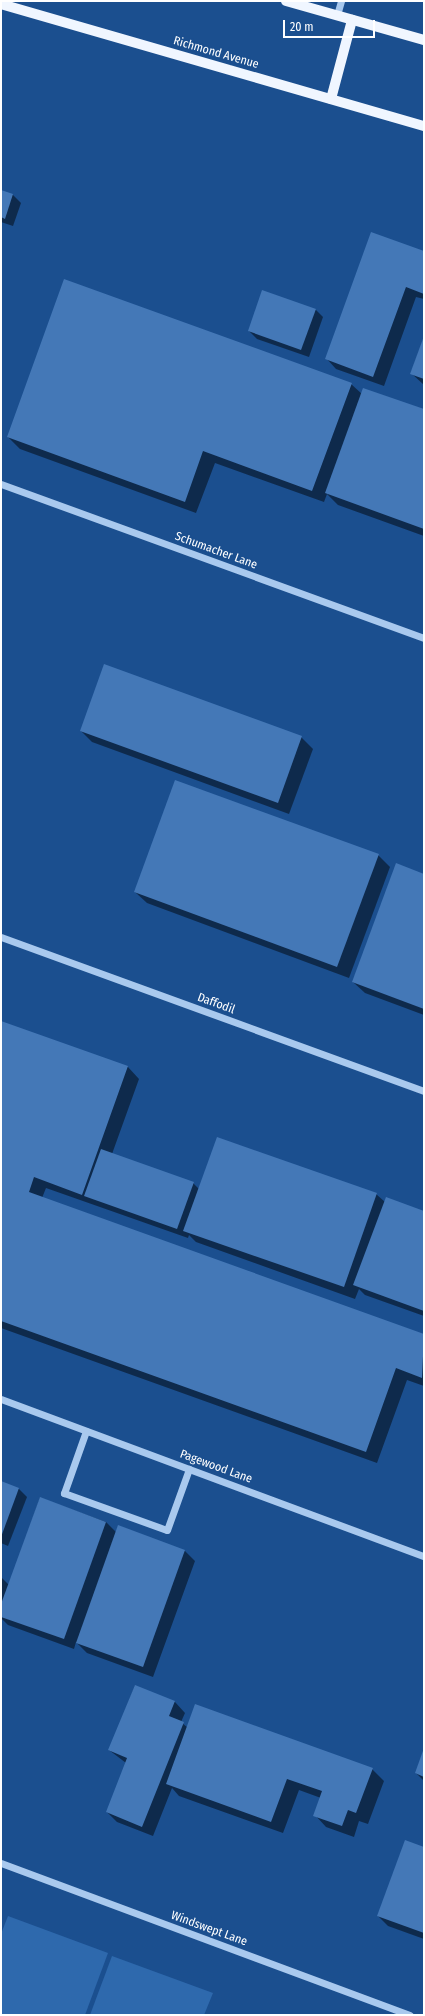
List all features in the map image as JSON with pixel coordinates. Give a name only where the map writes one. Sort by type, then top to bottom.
[{"type":"main road","points":[[286,1],[424,40]]},
{"type":"main road","name":"Richmond Avenue","points":[[1,4],[424,126]]},
{"type":"main road","points":[[331,99],[352,20]]},
{"type":"street","points":[[337,15],[341,1]]},
{"type":"street","name":"Schumacher Lane","points":[[1,484],[424,638]]},
{"type":"street","name":"Daffodil","points":[[1,937],[424,1091]]},
{"type":"street","name":"Pagewood Lane","points":[[1,1399],[424,1556]]},
{"type":"street","points":[[86,1431],[64,1493],[167,1530],[189,1469]]},
{"type":"street","name":"Windswept Lane","points":[[1,1863],[410,2015]]},
{"type":"shaded area","points":[[8,1916],[108,1953],[85,2015],[1,2015],[1,1934]]},
{"type":"shaded area","points":[[112,1956],[213,1993],[204,2015],[90,2015]]},
{"type":"building","points":[[1,190],[13,194],[5,219],[1,217]]},
{"type":"building","points":[[371,232],[424,251],[424,294],[406,287],[373,377],[325,359]]},
{"type":"building","points":[[64,279],[352,383],[312,491],[203,451],[185,502],[7,437]]},
{"type":"building","points":[[262,290],[316,309],[301,350],[248,331]]},
{"type":"building","points":[[424,336],[424,379],[410,374]]},
{"type":"building","points":[[363,388],[424,409],[424,529],[325,493]]},
{"type":"building","points":[[104,664],[302,736],[278,803],[80,731]]},
{"type":"building","points":[[175,780],[379,854],[337,967],[134,892]]},
{"type":"building","points":[[396,863],[424,874],[424,1009],[352,982]]},
{"type":"building","points":[[1,1021],[128,1066],[82,1195],[34,1177],[29,1192],[424,1334],[422,1378],[396,1368],[366,1452],[1,1321]]},
{"type":"building","points":[[217,1137],[377,1193],[344,1287],[183,1231]]},
{"type":"building","points":[[101,1149],[194,1182],[177,1229],[84,1196]]},
{"type":"building","points":[[386,1197],[424,1211],[424,1311],[353,1285]]},
{"type":"building","points":[[1,1481],[19,1488],[1,1537]]},
{"type":"building","points":[[40,1497],[106,1522],[64,1639],[1,1617],[1,1604]]},
{"type":"building","points":[[118,1525],[185,1550],[143,1667],[76,1643]]},
{"type":"building","points":[[135,1685],[175,1701],[169,1716],[184,1722],[142,1827],[106,1812],[127,1758],[108,1750]]},
{"type":"building","points":[[195,1704],[373,1768],[356,1813],[348,1810],[342,1826],[313,1816],[322,1791],[287,1779],[271,1822],[166,1784]]},
{"type":"building","points":[[424,1748],[424,1777],[415,1773]]},
{"type":"building","points":[[405,1840],[424,1847],[424,1933],[377,1916]]}]
